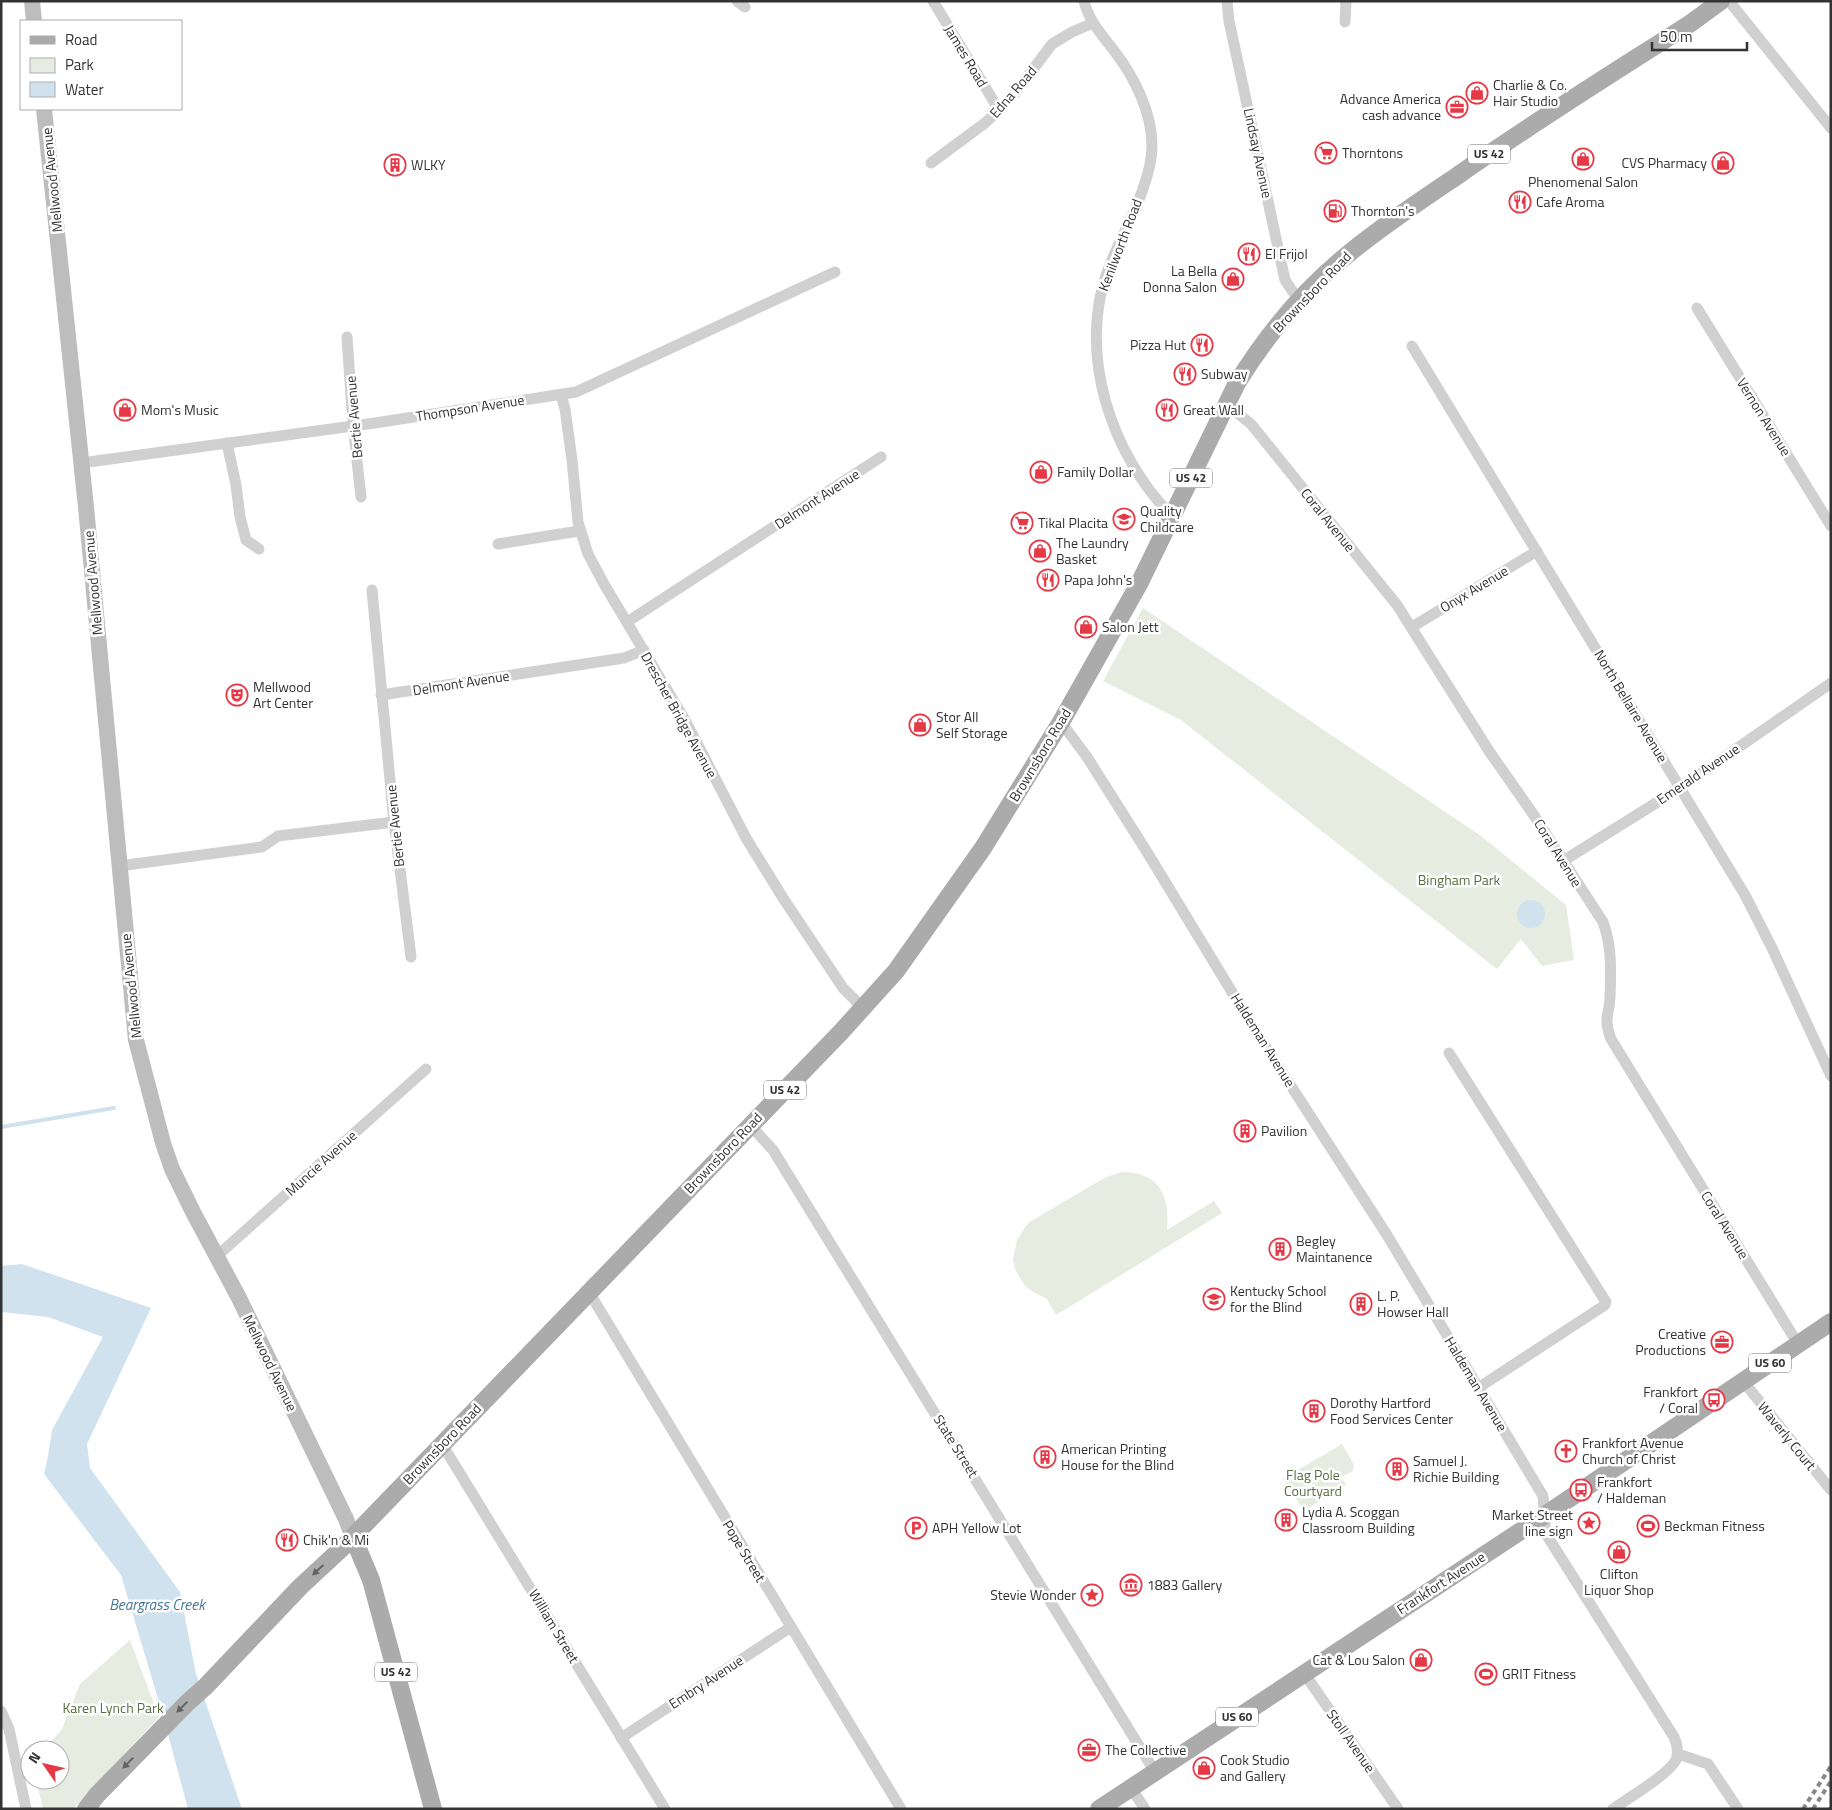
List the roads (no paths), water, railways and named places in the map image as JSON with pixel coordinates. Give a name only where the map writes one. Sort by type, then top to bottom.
[{"type":"main road","name":"Brownsboro Road","points":[[353,1537],[896,972],[978,855],[1060,722],[1139,584],[1226,404],[1252,360],[1275,328],[1299,301],[1346,255],[1385,225],[1500,146],[1691,23],[1721,1]]},
{"type":"main road","name":"Frankfort Avenue","points":[[1099,1809],[1544,1515],[1831,1322]]},
{"type":"main road","name":"US 42","points":[[86,1809],[159,1730],[206,1686],[300,1587],[353,1537]]},
{"type":"main road","name":"Mellwood Avenue","points":[[353,1537],[371,1580],[433,1809]]},
{"type":"main road","points":[[81,1809],[97,1795]]},
{"type":"street","points":[[32,1],[34,20]]},
{"type":"street","name":"James Road","points":[[932,1],[999,110]]},
{"type":"street","name":"Kenilworth Road","points":[[1084,1],[1093,23],[1128,71],[1139,93],[1147,114],[1152,147],[1149,174],[1109,266],[1100,292],[1097,322],[1099,371],[1105,405],[1114,431],[1150,494],[1172,517]]},
{"type":"street","name":"Lindsay Avenue","points":[[1227,1],[1229,21],[1285,280],[1299,301]]},
{"type":"street","points":[[1345,22],[1346,1]]},
{"type":"street","points":[[1730,1],[1831,128]]},
{"type":"street","name":"Edna Road","points":[[931,163],[985,123],[999,110],[1016,92],[1052,44],[1072,32],[1093,23]]},
{"type":"street","name":"Mellwood Avenue","points":[[44,110],[111,766],[134,1021],[145,1078],[172,1168],[255,1330],[353,1537]]},
{"type":"street","name":"Thompson Avenue","points":[[81,462],[561,396],[576,392],[835,272]]},
{"type":"street","name":"Vernon Avenue","points":[[1697,308],[1831,526]]},
{"type":"street","name":"Bertie Avenue","points":[[347,337],[361,497]]},
{"type":"street","name":"North Bellaire Avenue","points":[[1412,346],[1744,895],[1772,948],[1831,1076]]},
{"type":"street","name":"Drescher Bridge Avenue","points":[[561,396],[565,409],[580,531],[588,554],[685,720],[746,838],[783,898],[843,988],[863,1008]]},
{"type":"street","name":"Coral Avenue","points":[[1226,404],[1251,424],[1397,605],[1489,751],[1533,814],[1603,922],[1610,954],[1610,999],[1606,1019],[1602,1025],[1798,1344]]},
{"type":"street","points":[[227,443],[246,540],[259,549]]},
{"type":"street","name":"Delmont Avenue","points":[[627,622],[881,457]]},
{"type":"street","points":[[498,544],[580,531]]},
{"type":"street","name":"Onyx Avenue","points":[[1412,627],[1537,551]]},
{"type":"street","points":[[372,590],[381,695]]},
{"type":"street","name":"Delmont Avenue","points":[[381,695],[624,658],[644,650]]},
{"type":"street","name":"Emerald Avenue","points":[[1563,861],[1680,788],[1831,683]]},
{"type":"street","name":"Bertie Avenue","points":[[381,695],[394,822],[411,957]]},
{"type":"street","name":"Haldeman Avenue","points":[[1060,722],[1081,748],[1142,844],[1255,1030],[1387,1235],[1543,1496],[1546,1534],[1674,1737],[1678,1754]]},
{"type":"street","points":[[119,866],[262,847],[278,836],[394,822]]},
{"type":"street","points":[[1449,1053],[1606,1302],[1606,1305],[1478,1388]]},
{"type":"street","name":"Muncie Avenue","points":[[217,1256],[426,1069]]},
{"type":"street","name":"State Street","points":[[750,1125],[773,1150],[1155,1772]]},
{"type":"street","name":"Pope Street","points":[[589,1292],[901,1809]]},
{"type":"street","name":"Waverly Court","points":[[1743,1381],[1831,1490]]},
{"type":"street","name":"William Street","points":[[442,1444],[664,1809]]},
{"type":"street","name":"Embry Avenue","points":[[621,1738],[791,1627]]},
{"type":"street","name":"Stoll Avenue","points":[[1304,1674],[1398,1809]]},
{"type":"street","points":[[1,1711],[6,1719],[11,1736],[26,1809]]},
{"type":"street","points":[[1613,1809],[1671,1768],[1678,1754],[1708,1764],[1738,1809]]},
{"type":"street","points":[[1131,1788],[1145,1809]]},
{"type":"water","points":[[1531,900],[1541,904],[1545,914],[1541,924],[1531,928],[1521,924],[1517,914],[1521,904]]},
{"type":"water","name":"Beargrass Creek","points":[[22,1264],[151,1308],[87,1444],[90,1468],[180,1592],[196,1674],[242,1809],[188,1809],[162,1712],[121,1575],[44,1474],[52,1430],[103,1337],[48,1317],[1,1312],[1,1266]]},
{"type":"waterway","points":[[1,1127],[114,1108]]},
{"type":"railway","points":[[1803,1809],[1831,1766]]},
{"type":"railway","points":[[1813,1809],[1831,1781]]},
{"type":"place","name":"Charlie & Co. Hair Studio","points":[[1477,93]]},
{"type":"place","name":"Advance America cash advance","points":[[1457,107]]},
{"type":"place","name":"Thorntons","points":[[1326,153]]},
{"type":"place","name":"Phenomenal Salon","points":[[1583,159]]},
{"type":"place","name":"CVS Pharmacy","points":[[1723,163]]},
{"type":"place","name":"WLKY","points":[[395,165]]},
{"type":"place","name":"Cafe Aroma","points":[[1520,202]]},
{"type":"place","name":"Thornton's","points":[[1335,211]]},
{"type":"place","name":"El Frijol","points":[[1249,254]]},
{"type":"place","name":"La Bella Donna Salon","points":[[1233,279]]},
{"type":"place","name":"Pizza Hut","points":[[1202,345]]},
{"type":"place","name":"Subway","points":[[1185,374]]},
{"type":"place","name":"Mom's Music","points":[[125,410]]},
{"type":"place","name":"Great Wall","points":[[1167,410]]},
{"type":"place","name":"Family Dollar","points":[[1041,472]]},
{"type":"place","name":"Quality Childcare","points":[[1124,519]]},
{"type":"place","name":"Tikal Placita","points":[[1022,523]]},
{"type":"place","name":"The Laundry Basket","points":[[1040,551]]},
{"type":"place","name":"Papa John's","points":[[1048,580]]},
{"type":"place","name":"Salon Jett","points":[[1086,627]]},
{"type":"place","name":"Mellwood Art Center","points":[[237,695]]},
{"type":"place","name":"Stor All Self Storage","points":[[920,725]]},
{"type":"place","name":"Pavilion","points":[[1245,1131]]},
{"type":"place","name":"Begley Maintanence","points":[[1280,1249]]},
{"type":"place","name":"Kentucky School for the Blind","points":[[1214,1299]]},
{"type":"place","name":"L. P. Howser Hall","points":[[1361,1304]]},
{"type":"place","name":"Creative Productions","points":[[1722,1342]]},
{"type":"place","name":"Frankfort / Coral","points":[[1714,1400]]},
{"type":"place","name":"Dorothy Hartford Food Services Center","points":[[1314,1411]]},
{"type":"place","name":"Frankfort Avenue Church of Christ","points":[[1566,1451]]},
{"type":"place","name":"American Printing House for the Blind","points":[[1045,1457]]},
{"type":"place","name":"Samuel J. Richie Building","points":[[1397,1469]]},
{"type":"place","name":"Frankfort / Haldeman","points":[[1581,1490]]},
{"type":"place","name":"Lydia A. Scoggan Classroom Building","points":[[1286,1520]]},
{"type":"place","name":"Market Street line sign","points":[[1589,1523]]},
{"type":"place","name":"Beckman Fitness","points":[[1648,1526]]},
{"type":"place","name":"APH Yellow Lot","points":[[916,1528]]},
{"type":"place","name":"Chik'n & Mi","points":[[287,1540]]},
{"type":"place","name":"Clifton Liquor Shop","points":[[1619,1552]]},
{"type":"place","name":"1883 Gallery","points":[[1131,1585]]},
{"type":"place","name":"Stevie Wonder","points":[[1092,1595]]},
{"type":"place","name":"Cat & Lou Salon","points":[[1421,1660]]},
{"type":"place","name":"GRIT Fitness","points":[[1486,1674]]},
{"type":"place","name":"The Collective","points":[[1089,1750]]},
{"type":"place","name":"Cook Studio and Gallery","points":[[1204,1768]]},
{"type":"park label","name":"Bingham Park","points":[[1459,880]]},
{"type":"park label","name":"Flag Pole Courtyard","points":[[1313,1484]]},
{"type":"park label","name":"Karen Lynch Park","points":[[113,1708]]}]
